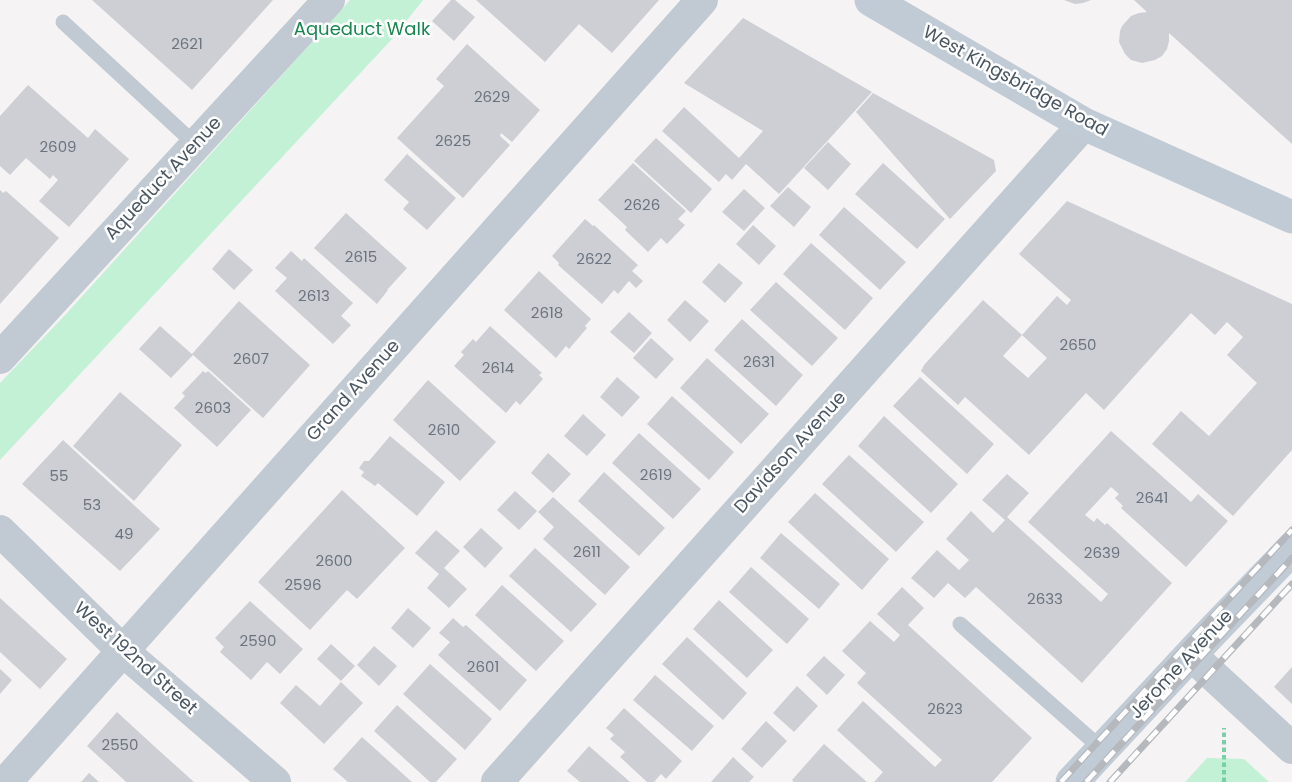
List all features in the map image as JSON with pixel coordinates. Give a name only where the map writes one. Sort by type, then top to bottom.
[{"type":"main road","name":"West Kingsbridge Road","points":[[871,0],[1084,124],[1292,217]]},
{"type":"main road","name":"Jerome Avenue","points":[[1072,782],[1292,549]]},
{"type":"street","name":"Aqueduct Avenue","points":[[0,358],[329,0]]},
{"type":"street","name":"Grand Avenue","points":[[6,782],[702,0]]},
{"type":"street","name":"Davidson Avenue","points":[[497,782],[1084,124]]},
{"type":"street","name":"West 192nd Street","points":[[0,531],[123,651],[274,782]]},
{"type":"street","points":[[1191,655],[1292,748]]},
{"type":"lane","points":[[63,21],[196,145]]},
{"type":"lane","points":[[960,624],[1102,750]]},
{"type":"path","points":[[1224,782],[1225,725]]},
{"type":"green space","name":"Aqueduct Walk","points":[[350,0],[423,0],[392,39],[0,460],[0,383],[67,313]]},
{"type":"green space","points":[[1207,758],[1244,759],[1269,782],[1185,782]]},
{"type":"building","points":[[92,0],[273,0],[192,90]]},
{"type":"building","points":[[451,0],[455,0],[475,17],[454,41],[432,21]]},
{"type":"building","points":[[476,0],[659,0],[612,53],[579,24],[545,62]]},
{"type":"building","points":[[1064,0],[1091,0],[1075,4]]},
{"type":"building","points":[[1134,0],[1292,0],[1292,144],[1169,33],[1167,49],[1162,56],[1142,63],[1131,60],[1119,42],[1120,31],[1131,16],[1147,12]]},
{"type":"building","points":[[743,18],[872,92],[779,194],[746,164],[732,180],[726,174],[719,182],[662,131],[684,107],[739,158],[763,131],[684,83]]},
{"type":"building","points":[[467,44],[540,110],[512,142],[501,133],[500,136],[510,145],[463,198],[397,138],[444,86],[436,79]]},
{"type":"building","points":[[28,85],[88,138],[95,129],[129,159],[69,227],[39,201],[58,180],[53,175],[50,179],[26,158],[10,175],[0,166],[0,116]]},
{"type":"building","points":[[873,93],[994,160],[996,171],[950,219],[856,112]]},
{"type":"building","points":[[656,138],[712,189],[691,213],[634,161]]},
{"type":"building","points":[[828,142],[851,164],[828,190],[804,168]]},
{"type":"building","points":[[407,154],[456,198],[427,230],[403,209],[409,202],[384,180]]},
{"type":"building","points":[[633,163],[686,211],[678,219],[685,225],[667,244],[661,238],[648,252],[625,230],[627,227],[598,200]]},
{"type":"building","points":[[883,163],[945,219],[917,249],[855,194]]},
{"type":"building","points":[[788,187],[811,207],[794,227],[770,206]]},
{"type":"building","points":[[744,189],[765,208],[744,231],[722,212]]},
{"type":"building","points":[[0,190],[3,193],[6,191],[59,238],[0,304]]},
{"type":"building","points":[[1067,201],[1292,304],[1292,450],[1233,516],[1152,444],[1181,411],[1209,436],[1257,383],[1227,355],[1243,337],[1227,322],[1215,335],[1191,313],[1104,410],[1086,393],[1029,455],[965,397],[958,405],[921,371],[983,300],[1022,335],[1057,296],[1067,305],[1071,300],[1019,254]],"holes":[[[1022,335],[1047,358],[1028,378],[1003,356]]]},
{"type":"building","points":[[844,207],[906,262],[880,290],[819,235]]},
{"type":"building","points":[[346,213],[407,268],[377,304],[314,248]]},
{"type":"building","points":[[585,219],[638,265],[632,271],[643,281],[636,288],[629,281],[618,294],[614,290],[602,304],[558,265],[559,263],[552,256]]},
{"type":"building","points":[[753,225],[776,246],[759,265],[736,244]]},
{"type":"building","points":[[811,243],[873,298],[845,330],[783,274]]},
{"type":"building","points":[[229,249],[253,270],[234,290],[212,269]]},
{"type":"building","points":[[291,251],[302,261],[304,258],[353,303],[341,316],[351,325],[333,344],[275,291],[287,278],[275,268]]},
{"type":"building","points":[[719,263],[743,283],[725,303],[702,282]]},
{"type":"building","points":[[539,271],[591,319],[585,326],[587,328],[569,349],[566,346],[556,358],[504,310]]},
{"type":"building","points":[[776,282],[838,338],[812,366],[750,310]]},
{"type":"building","points":[[685,300],[709,321],[690,342],[667,320]]},
{"type":"building","points":[[239,301],[310,365],[263,418],[192,354]]},
{"type":"building","points":[[629,312],[652,333],[634,353],[610,332]]},
{"type":"building","points":[[742,319],[803,375],[776,406],[714,350]]},
{"type":"building","points":[[160,326],[193,355],[171,378],[139,349]]},
{"type":"building","points":[[490,326],[542,373],[539,375],[543,379],[520,405],[516,401],[506,413],[454,366],[464,355],[461,352],[473,339],[476,342]]},
{"type":"building","points":[[651,338],[674,359],[656,379],[633,358]]},
{"type":"building","points":[[707,358],[769,414],[741,444],[680,388]]},
{"type":"building","points":[[203,371],[206,373],[208,371],[251,410],[217,447],[174,408],[185,396],[182,393]]},
{"type":"building","points":[[617,377],[640,397],[622,417],[600,397]]},
{"type":"building","points":[[920,377],[994,444],[967,474],[893,406]]},
{"type":"building","points":[[428,380],[496,442],[460,481],[393,420]]},
{"type":"building","points":[[120,392],[182,445],[134,501],[73,446]]},
{"type":"building","points":[[672,396],[734,452],[709,480],[647,424]]},
{"type":"building","points":[[583,414],[606,435],[587,456],[564,436]]},
{"type":"building","points":[[884,416],[958,484],[931,513],[858,446]]},
{"type":"building","points":[[1111,431],[1191,502],[1198,494],[1228,521],[1186,567],[1121,508],[1123,506],[1115,498],[1119,494],[1111,487],[1085,515],[1094,522],[1097,518],[1105,525],[1107,523],[1172,583],[1082,683],[976,587],[965,598],[948,583],[934,598],[911,578],[937,550],[959,570],[969,560],[946,539],[971,511],[993,533],[1005,520],[982,500],[1007,474],[1029,493],[1007,517],[1101,602],[1108,594],[1028,522]]},
{"type":"building","points":[[639,433],[701,489],[673,519],[612,463]]},
{"type":"building","points":[[390,436],[445,482],[417,516],[378,483],[375,486],[361,476],[364,472],[359,468],[364,461],[369,461]]},
{"type":"building","points":[[63,440],[160,529],[120,571],[22,484]]},
{"type":"building","points":[[548,453],[571,474],[553,493],[531,473]]},
{"type":"building","points":[[849,455],[924,522],[896,552],[822,484]]},
{"type":"building","points":[[604,472],[665,528],[639,556],[578,501]]},
{"type":"building","points":[[342,490],[405,548],[357,599],[347,590],[310,630],[258,582]]},
{"type":"building","points":[[515,491],[537,511],[519,530],[497,510]]},
{"type":"building","points":[[815,493],[889,559],[862,590],[788,522]]},
{"type":"building","points":[[553,497],[630,567],[605,595],[543,539],[554,527],[538,512]]},
{"type":"building","points":[[481,528],[503,548],[485,568],[463,547]]},
{"type":"building","points":[[436,530],[460,551],[444,568],[467,589],[449,608],[427,588],[439,574],[415,553]]},
{"type":"building","points":[[781,533],[840,584],[819,609],[760,558]]},
{"type":"building","points":[[535,548],[597,604],[571,632],[509,576]]},
{"type":"building","points":[[751,567],[809,619],[787,644],[729,592]]},
{"type":"building","points":[[502,585],[564,641],[536,671],[475,615]]},
{"type":"building","points":[[902,587],[924,608],[908,625],[1032,738],[992,782],[874,782],[883,772],[837,730],[863,701],[935,767],[942,760],[857,683],[866,673],[842,651],[870,621],[894,642],[900,635],[877,614]]},
{"type":"building","points":[[0,598],[67,659],[40,689],[0,652]]},
{"type":"building","points":[[719,600],[773,650],[747,678],[693,629]]},
{"type":"building","points":[[250,601],[303,649],[280,674],[267,662],[251,680],[220,652],[224,647],[215,638]]},
{"type":"building","points":[[408,608],[431,628],[413,648],[391,628]]},
{"type":"building","points":[[453,618],[463,627],[466,625],[527,680],[500,711],[438,655],[450,642],[439,633]]},
{"type":"building","points":[[687,637],[747,693],[723,720],[662,664]]},
{"type":"building","points":[[331,644],[355,666],[341,681],[317,659]]},
{"type":"building","points":[[374,646],[397,666],[379,686],[357,665]]},
{"type":"building","points":[[824,656],[845,675],[827,695],[806,675]]},
{"type":"building","points":[[430,664],[492,719],[465,750],[403,694]]},
{"type":"building","points":[[1292,667],[1292,704],[1274,687]]},
{"type":"building","points":[[0,669],[12,680],[0,694]]},
{"type":"building","points":[[655,675],[714,726],[692,751],[633,700]]},
{"type":"building","points":[[341,682],[363,703],[324,744],[280,703],[296,685],[320,706]]},
{"type":"building","points":[[797,686],[818,706],[794,732],[773,713]]},
{"type":"building","points":[[397,705],[457,759],[436,782],[430,782],[374,731]]},
{"type":"building","points":[[624,708],[682,761],[666,779],[661,774],[654,782],[647,782],[620,757],[625,752],[610,739],[614,735],[606,728]]},
{"type":"building","points":[[117,712],[194,782],[126,782],[87,746]]},
{"type":"building","points":[[766,721],[787,741],[762,768],[741,749]]},
{"type":"building","points":[[362,737],[412,782],[348,782],[333,769]]},
{"type":"building","points":[[824,744],[867,782],[794,782],[792,780]]},
{"type":"building","points":[[589,746],[630,782],[580,782],[567,771]]},
{"type":"building","points":[[733,757],[754,777],[749,782],[711,782]]},
{"type":"building","points":[[89,773],[99,782],[81,782]]},
{"type":"railway","points":[[1061,782],[1292,530]]},
{"type":"railway","points":[[1086,782],[1292,558]]},
{"type":"railway","points":[[1110,782],[1292,584]]}]
